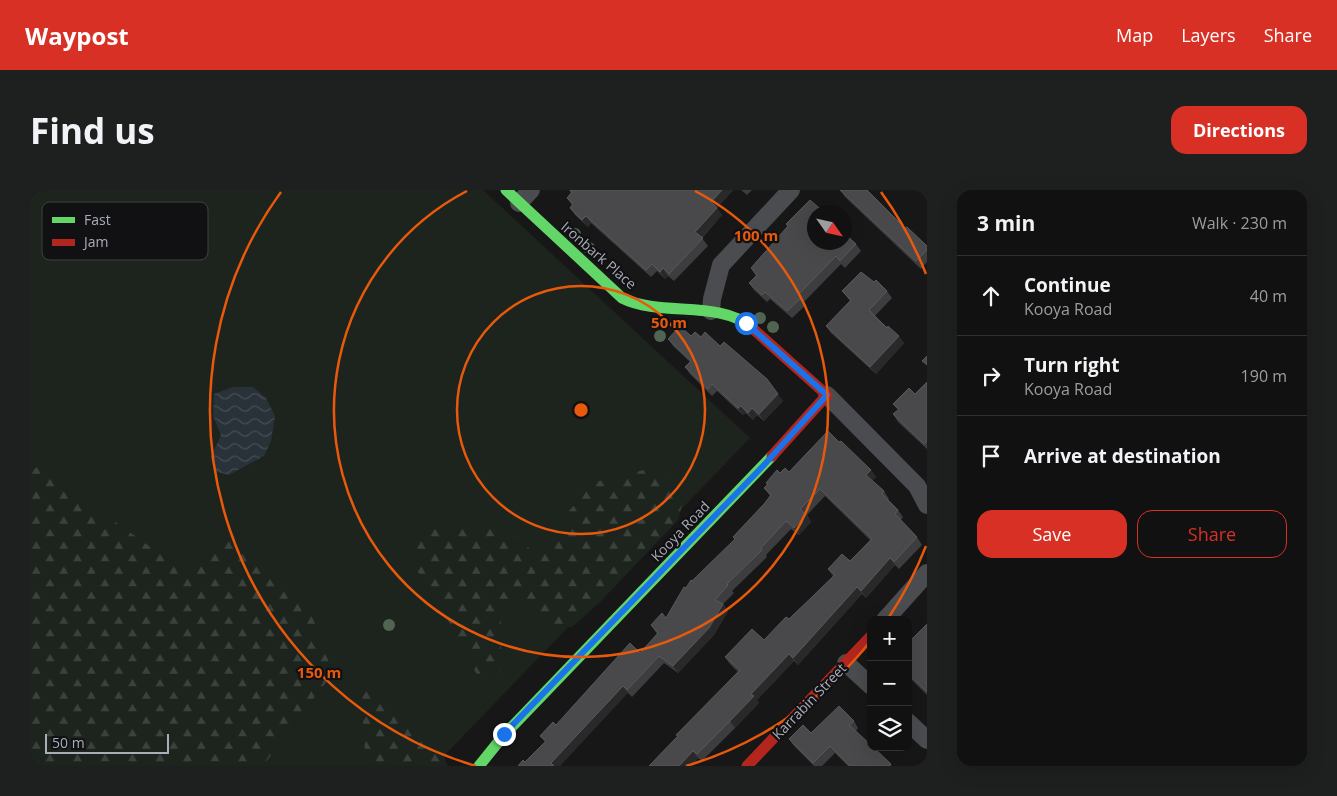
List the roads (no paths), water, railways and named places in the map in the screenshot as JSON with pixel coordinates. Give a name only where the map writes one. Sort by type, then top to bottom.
[{"type":"street","name":"Ironbark Place","points":[[506,190],[622,298],[634,304],[660,309],[712,312],[746,323],[827,395]]},
{"type":"street","points":[[519,204],[531,190]]},
{"type":"street","points":[[712,312],[712,299],[721,265],[791,190]]},
{"type":"street","points":[[827,395],[922,484],[927,505]]},
{"type":"street","name":"Kooya Road","points":[[479,766],[504,734],[763,466],[827,395]]},
{"type":"street","points":[[889,616],[927,573]]},
{"type":"street","name":"Karrabin Street","points":[[747,766],[867,640]]},
{"type":"street","points":[[846,663],[867,682]]},
{"type":"street","points":[[912,726],[927,740]]},
{"type":"water","points":[[233,387],[253,387],[266,398],[275,416],[271,441],[264,456],[229,475],[214,471],[211,457],[221,435],[213,416],[214,394]]}]
